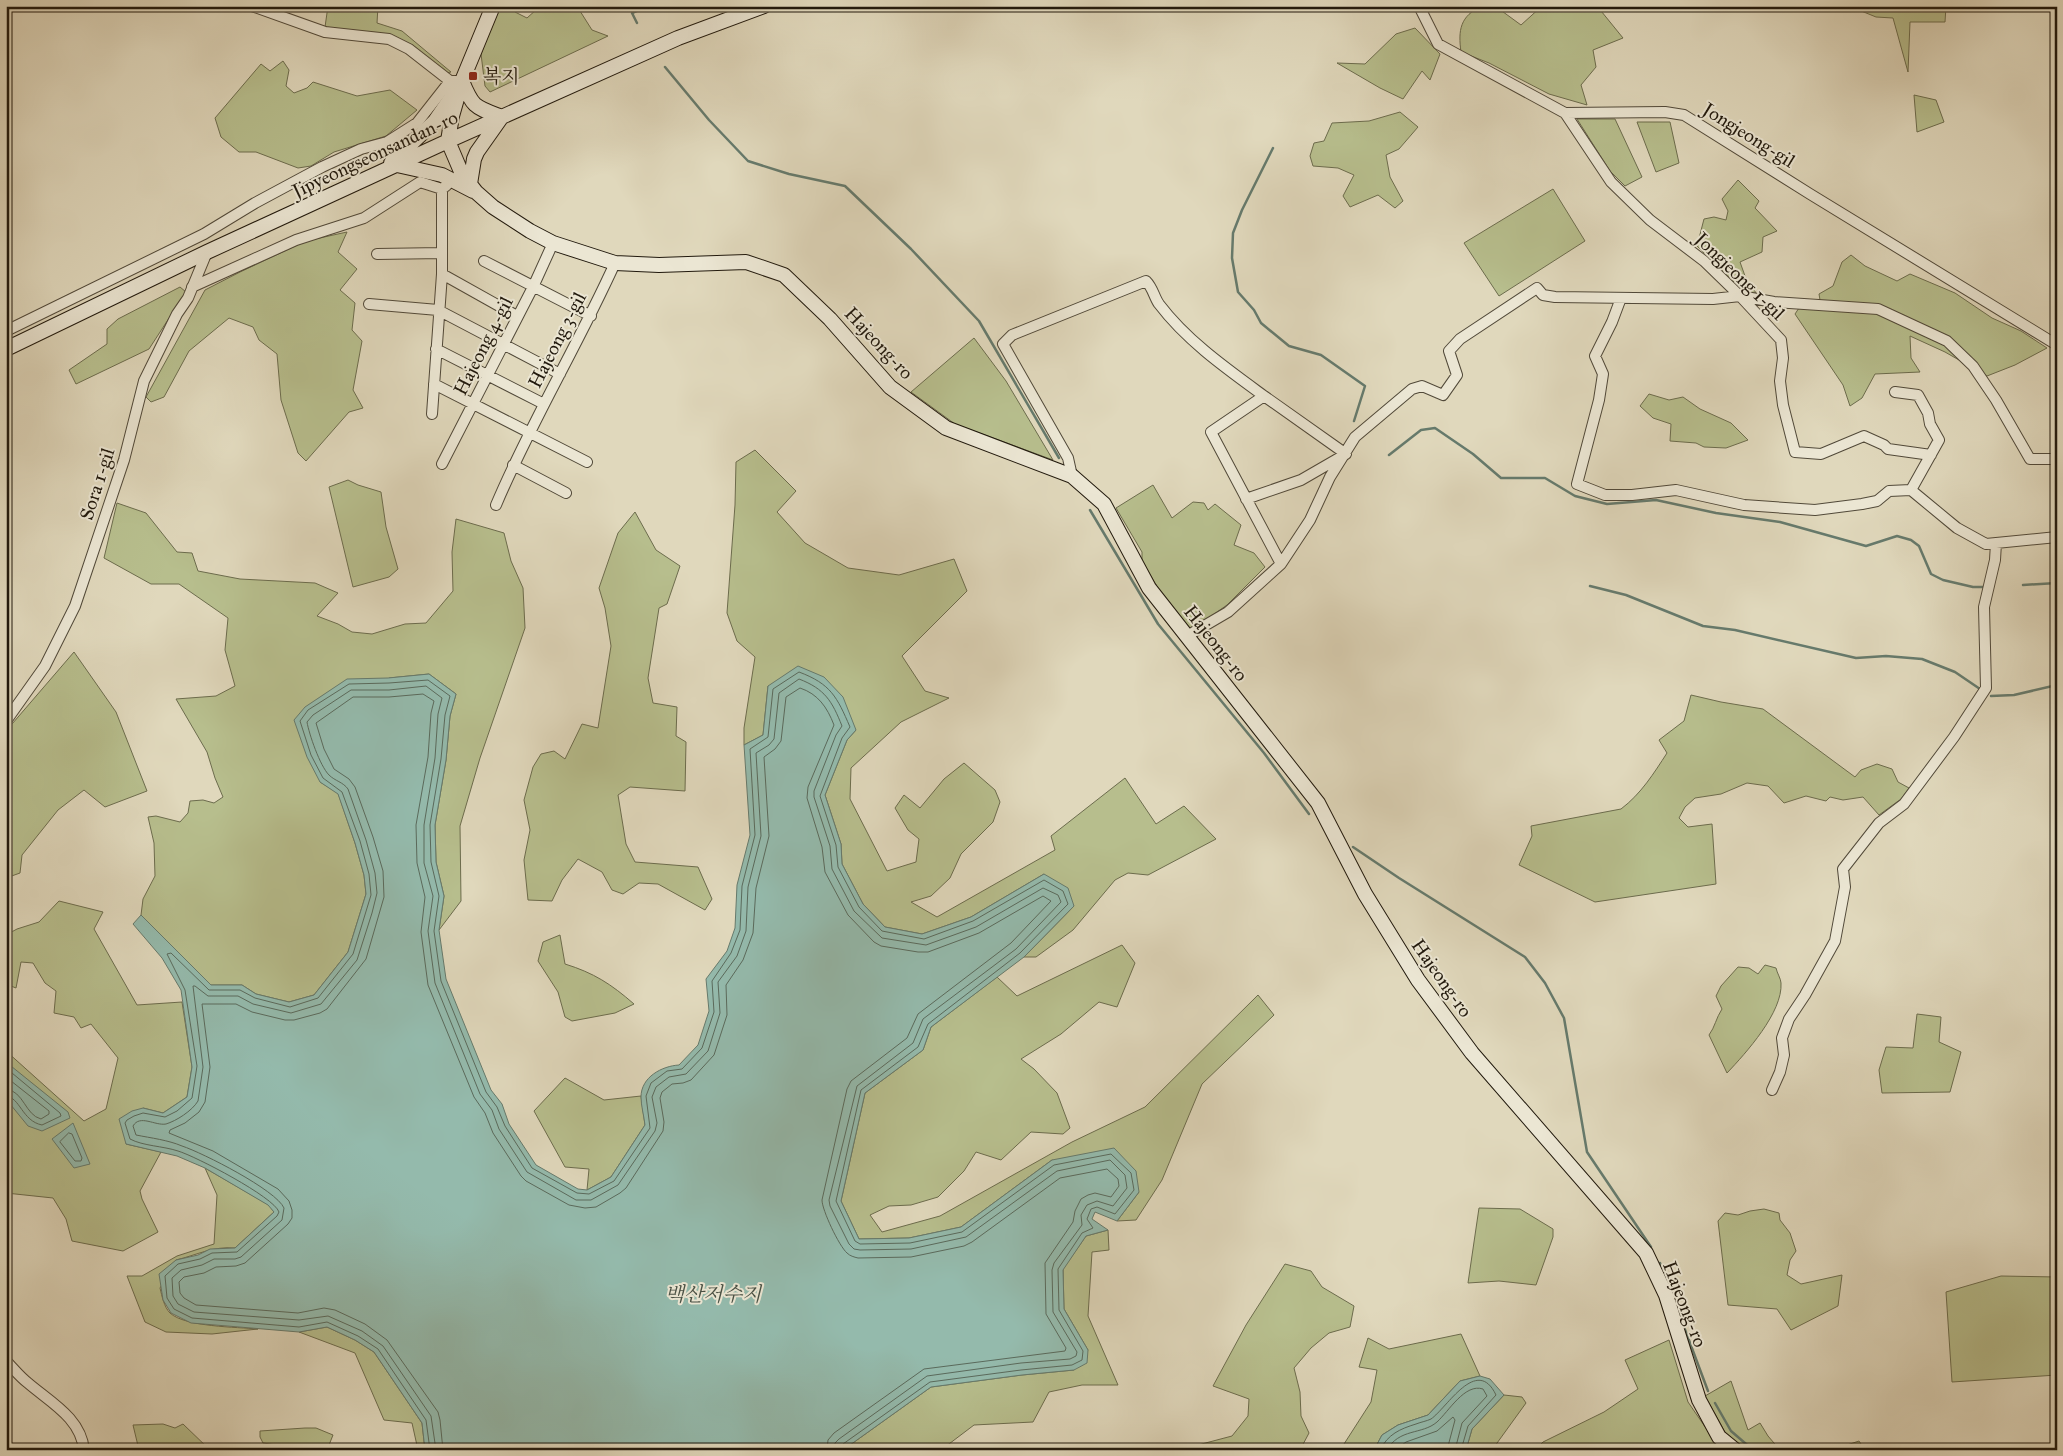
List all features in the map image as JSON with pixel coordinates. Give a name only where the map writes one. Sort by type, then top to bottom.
[{"type":"street","points":[[252,6],[325,32],[389,39],[409,49],[456,81],[478,108],[502,117],[477,152],[460,184],[442,253],[432,414]]},
{"type":"street","points":[[381,172],[435,120],[493,6]]},
{"type":"street","name":"Jipyeongseonsandan-ro","points":[[6,349],[207,252],[448,141],[678,38],[764,6]]},
{"type":"street","name":"Jongjeong-gil","points":[[1419,6],[1438,44],[1565,112],[1665,112],[1684,115],[2057,345]]},
{"type":"street","points":[[448,141],[456,81]]},
{"type":"street","points":[[6,331],[204,234],[255,203],[322,167],[361,149],[387,142],[416,123],[456,81]]},
{"type":"street","name":"Jongjeong 1-gil","points":[[1565,112],[1611,182],[1650,220],[1704,261],[1781,340],[1783,358],[1780,381],[1783,405],[1795,452],[1821,454],[1864,436],[1884,445],[1888,449],[1931,455]]},
{"type":"street","name":"Hajeong-ro","points":[[448,141],[460,184],[530,231],[553,243],[615,264],[658,266],[746,262],[784,275],[830,319],[890,386],[946,428],[1072,476],[1104,504],[1149,588],[1318,803],[1365,894],[1418,980],[1472,1052],[1646,1253],[1666,1295],[1699,1400],[1719,1437],[1735,1450]]},
{"type":"street","points":[[397,165],[432,172],[460,184]]},
{"type":"street","points":[[192,287],[296,240],[364,218],[420,182],[460,184]]},
{"type":"street","name":"Hajeong 4-gil","points":[[442,464],[533,287],[553,243]]},
{"type":"street","name":"Sora 1-gil","points":[[6,720],[46,666],[75,606],[124,460],[144,381],[192,287],[207,252]]},
{"type":"street","points":[[377,254],[442,253]]},
{"type":"street","points":[[484,261],[591,316]]},
{"type":"street","name":"Hajeong 3-gil","points":[[496,505],[513,465],[591,316],[615,264]]},
{"type":"street","points":[[442,274],[518,316]]},
{"type":"street","points":[[1072,476],[1068,458],[1003,344],[1012,335],[1146,281],[1153,288],[1157,302],[1183,332],[1226,368],[1346,454]]},
{"type":"street","points":[[1187,636],[1228,612],[1281,564],[1310,520],[1330,477],[1355,437],[1412,389],[1422,386],[1443,395],[1457,375],[1449,351],[1460,339],[1537,288],[1543,295],[1555,297],[1712,299],[1740,296],[1774,302],[1878,309],[1947,341],[1972,366],[1996,400],[2030,459],[2057,460]]},
{"type":"street","points":[[1621,298],[1612,322],[1595,356],[1603,374],[1599,400],[1578,484],[1605,495],[1632,495],[1676,490],[1744,505],[1815,510],[1869,503],[1877,501],[1890,491],[1911,490],[1958,528],[1986,544],[2057,537]]},
{"type":"street","points":[[368,304],[438,310],[560,374]]},
{"type":"street","points":[[436,349],[544,404]]},
{"type":"street","points":[[434,384],[587,462]]},
{"type":"street","points":[[1895,392],[1918,394],[1928,413],[1930,424],[1939,440],[1911,490]]},
{"type":"street","points":[[1264,396],[1211,432],[1281,564]]},
{"type":"street","points":[[1246,499],[1301,480],[1346,454]]},
{"type":"street","points":[[513,465],[566,493]]},
{"type":"street","points":[[1772,1090],[1780,1072],[1784,1055],[1782,1038],[1789,1019],[1835,942],[1845,886],[1843,868],[1879,824],[1904,804],[1954,737],[1986,688],[1984,607],[1995,560],[1996,543]]},
{"type":"street","points":[[6,1361],[26,1382],[66,1412],[83,1440],[84,1450]]},
{"type":"shaded area","points":[[328,6],[378,6],[377,23],[402,31],[451,72],[446,73],[374,33],[325,27]]},
{"type":"shaded area","points":[[503,6],[512,6],[515,12],[527,18],[537,9],[545,6],[573,6],[580,11],[592,30],[608,36],[490,92],[485,86],[481,54],[498,9]]},
{"type":"shaded area","points":[[1482,6],[1495,6],[1521,25],[1542,6],[1597,6],[1623,38],[1593,50],[1596,67],[1581,85],[1587,105],[1549,94],[1489,63],[1461,52],[1460,37],[1462,24],[1469,14]]},
{"type":"shaded area","points":[[1849,6],[1946,6],[1945,22],[1910,22],[1908,72],[1893,18],[1876,17]]},
{"type":"shaded area","points":[[1415,28],[1440,54],[1430,80],[1422,71],[1403,99],[1337,63],[1365,64],[1396,34]]},
{"type":"shaded area","points":[[283,61],[289,70],[286,86],[294,93],[307,88],[313,82],[357,96],[390,90],[417,110],[386,136],[334,152],[311,166],[298,168],[256,152],[239,152],[221,137],[215,118],[261,64],[270,71]]},
{"type":"shaded area","points":[[1914,95],[1936,100],[1944,122],[1917,132]]},
{"type":"shaded area","points":[[1400,112],[1418,127],[1399,149],[1386,155],[1390,177],[1403,201],[1395,208],[1378,195],[1350,207],[1343,196],[1354,175],[1338,168],[1313,166],[1310,156],[1314,143],[1324,141],[1332,123],[1369,121]]},
{"type":"shaded area","points":[[1577,119],[1615,119],[1642,177],[1625,186],[1610,171]]},
{"type":"shaded area","points":[[1637,122],[1670,122],[1679,163],[1656,172]]},
{"type":"shaded area","points":[[1738,180],[1759,201],[1755,208],[1777,231],[1763,237],[1762,252],[1740,262],[1745,276],[1756,293],[1744,292],[1697,246],[1704,219],[1714,217],[1726,220],[1728,211],[1722,199]]},
{"type":"shaded area","points":[[1553,189],[1585,241],[1499,296],[1464,243]]},
{"type":"shaded area","points":[[347,232],[338,252],[357,269],[340,290],[355,303],[352,330],[362,341],[353,390],[363,408],[349,412],[306,461],[298,453],[281,400],[277,354],[259,340],[253,327],[229,318],[189,351],[164,397],[151,402],[146,397],[205,290],[306,241]]},
{"type":"shaded area","points":[[1851,255],[1865,266],[1897,281],[1910,274],[1955,293],[1992,318],[2021,331],[2047,348],[2015,365],[1987,376],[1945,352],[1910,336],[1911,358],[1920,372],[1875,374],[1862,398],[1850,406],[1843,385],[1795,314],[1799,308],[1820,300],[1819,294],[1833,286],[1842,262]]},
{"type":"shaded area","points":[[180,287],[186,292],[149,349],[76,384],[69,370],[107,344],[107,329],[118,319]]},
{"type":"shaded area","points":[[974,338],[1006,381],[1053,460],[955,424],[911,392]]},
{"type":"shaded area","points":[[1649,394],[1669,400],[1683,397],[1700,409],[1731,423],[1748,440],[1726,448],[1704,447],[1696,443],[1670,441],[1671,424],[1653,418],[1640,406]]},
{"type":"shaded area","points":[[755,450],[796,491],[777,512],[805,543],[848,568],[899,575],[954,559],[967,591],[902,656],[925,691],[949,698],[901,722],[851,768],[850,799],[887,871],[916,862],[919,839],[908,830],[895,808],[904,795],[920,808],[944,779],[964,763],[995,790],[1000,802],[993,822],[961,854],[950,878],[931,896],[911,902],[937,917],[1055,850],[1051,836],[1125,778],[1156,824],[1184,806],[1216,839],[1148,875],[1128,873],[1115,880],[1073,930],[1036,957],[1024,957],[1074,906],[1044,874],[971,917],[922,934],[885,927],[863,904],[842,864],[841,844],[825,795],[847,740],[856,730],[768,686],[763,735],[744,745],[744,728],[755,657],[737,641],[727,613],[735,505],[736,462]]},
{"type":"shaded area","points":[[348,480],[381,492],[386,527],[398,569],[389,577],[353,587],[329,487]]},
{"type":"shaded area","points":[[1153,485],[1172,518],[1193,502],[1204,503],[1208,510],[1215,504],[1241,525],[1234,545],[1254,553],[1265,567],[1227,605],[1190,631],[1158,588],[1142,561],[1142,552],[1116,508]]},
{"type":"shaded area","points":[[117,503],[146,513],[177,552],[192,553],[198,571],[240,579],[315,583],[338,593],[317,616],[352,632],[372,634],[405,624],[426,623],[453,591],[452,552],[456,519],[504,533],[511,561],[523,588],[525,628],[480,758],[460,826],[461,901],[439,930],[444,896],[436,862],[435,825],[446,760],[450,716],[456,694],[429,674],[389,678],[320,782],[338,793],[364,875],[366,894],[348,952],[314,995],[289,1002],[256,994],[242,985],[211,985],[141,915],[143,899],[155,876],[154,843],[148,817],[156,816],[180,822],[188,813],[190,801],[203,800],[214,803],[223,797],[207,752],[176,699],[216,696],[235,686],[225,650],[228,618],[179,584],[151,584],[104,558]]},
{"type":"shaded area","points":[[635,512],[656,550],[680,566],[667,604],[659,608],[648,678],[653,703],[677,707],[676,736],[686,742],[685,791],[630,787],[618,795],[626,844],[635,862],[698,867],[712,899],[705,910],[658,884],[639,883],[623,894],[612,890],[602,872],[578,859],[562,880],[552,901],[528,900],[524,860],[530,830],[524,800],[533,767],[541,754],[554,751],[565,759],[582,724],[598,728],[611,646],[605,608],[599,588],[618,533]]},
{"type":"shaded area","points":[[74,652],[116,712],[147,791],[105,807],[84,790],[58,810],[22,855],[20,873],[6,878],[6,731]]},
{"type":"shaded area","points":[[1691,695],[1763,709],[1855,777],[1861,770],[1877,764],[1892,769],[1898,782],[1909,788],[1901,799],[1879,815],[1863,797],[1843,800],[1830,797],[1826,801],[1806,796],[1784,803],[1768,786],[1747,783],[1721,794],[1695,798],[1685,807],[1679,818],[1688,827],[1712,824],[1716,884],[1595,902],[1519,865],[1532,836],[1531,826],[1621,809],[1635,797],[1667,753],[1659,740],[1684,721]]},
{"type":"shaded area","points":[[59,901],[103,912],[94,929],[137,1005],[182,1002],[192,1067],[187,1097],[163,1113],[143,1108],[126,1144],[161,1152],[140,1191],[158,1232],[123,1251],[72,1241],[66,1219],[53,1198],[6,1193],[6,1051],[84,1121],[106,1109],[118,1058],[91,1024],[81,1028],[74,1017],[54,1013],[56,991],[45,983],[33,963],[21,962],[16,988],[6,984],[6,935],[17,929],[39,922]]},
{"type":"shaded area","points":[[560,935],[565,964],[585,971],[602,980],[634,1004],[615,1013],[572,1021],[565,1017],[558,992],[538,961],[543,942]]},
{"type":"shaded area","points":[[1122,945],[1135,963],[1117,1007],[1099,1002],[1061,1034],[1021,1059],[1034,1069],[1057,1093],[1070,1128],[1063,1134],[1031,1132],[1001,1160],[976,1152],[964,1171],[938,1197],[911,1205],[889,1206],[870,1215],[882,1232],[940,1216],[1072,1142],[1145,1107],[1258,995],[1274,1015],[1202,1084],[1162,1180],[1136,1220],[1117,1221],[1139,1192],[1052,1160],[961,1227],[909,1238],[859,1239],[841,1201],[865,1093],[923,1050],[931,1027],[997,977],[1017,996]]},
{"type":"shaded area","points":[[1765,965],[1776,968],[1781,981],[1780,994],[1776,1006],[1762,1031],[1744,1055],[1727,1073],[1709,1035],[1722,1009],[1716,996],[1721,986],[1738,967],[1749,968],[1758,974]]},
{"type":"shaded area","points":[[1917,1014],[1941,1017],[1939,1042],[1961,1052],[1950,1092],[1882,1093],[1879,1070],[1886,1047],[1913,1048]]},
{"type":"shaded area","points":[[565,1078],[604,1100],[641,1096],[645,1125],[611,1177],[587,1190],[589,1169],[565,1167],[534,1111]]},
{"type":"shaded area","points":[[205,1168],[269,1205],[274,1212],[235,1248],[212,1250],[176,1260],[160,1288],[163,1301],[170,1313],[177,1318],[187,1321],[212,1326],[258,1329],[212,1334],[166,1332],[145,1322],[127,1276],[142,1276],[177,1256],[214,1244],[217,1195]]},
{"type":"shaded area","points":[[1479,1208],[1520,1209],[1553,1229],[1553,1237],[1536,1285],[1499,1281],[1468,1283]]},
{"type":"shaded area","points":[[1764,1209],[1779,1213],[1780,1220],[1790,1233],[1796,1251],[1790,1260],[1787,1275],[1801,1284],[1842,1275],[1838,1306],[1791,1330],[1777,1309],[1728,1305],[1718,1221],[1725,1213],[1738,1215]]},
{"type":"shaded area","points":[[1108,1230],[1109,1250],[1092,1252],[1088,1316],[1118,1385],[1082,1385],[1049,1392],[1033,1422],[974,1425],[941,1450],[843,1450],[931,1387],[1074,1370],[1088,1350],[1064,1309],[1063,1269],[1086,1236]]},
{"type":"shaded area","points":[[1285,1264],[1311,1271],[1322,1287],[1354,1306],[1350,1327],[1329,1333],[1311,1348],[1294,1368],[1300,1392],[1301,1416],[1309,1433],[1300,1450],[1179,1450],[1232,1436],[1248,1416],[1249,1399],[1213,1386],[1246,1325]]},
{"type":"shaded area","points":[[2001,1276],[2057,1277],[2057,1375],[1952,1382],[1946,1292]]},
{"type":"shaded area","points":[[327,1327],[355,1340],[374,1352],[422,1423],[425,1450],[418,1450],[412,1423],[384,1420],[355,1353],[299,1332]]},
{"type":"shaded area","points":[[1461,1334],[1480,1376],[1460,1381],[1428,1415],[1398,1425],[1382,1435],[1374,1450],[1343,1450],[1344,1444],[1371,1402],[1377,1370],[1359,1367],[1368,1338],[1389,1349]]},
{"type":"shaded area","points":[[1669,1340],[1688,1402],[1721,1450],[1535,1450],[1543,1442],[1604,1412],[1638,1389],[1625,1360]]},
{"type":"shaded area","points":[[1731,1381],[1748,1430],[1760,1423],[1780,1450],[1745,1450],[1725,1432],[1705,1396]]},
{"type":"shaded area","points":[[1504,1395],[1522,1397],[1526,1403],[1492,1450],[1466,1450],[1472,1429]]},
{"type":"shaded area","points":[[163,1424],[175,1428],[183,1424],[210,1450],[139,1450],[133,1425]]},
{"type":"shaded area","points":[[316,1428],[333,1435],[327,1450],[310,1450],[263,1443],[260,1437],[260,1431]]},
{"type":"shaded area","points":[[1859,1441],[1865,1450],[1847,1450],[1847,1445]]},
{"type":"water","name":"백산저수지","points":[[798,666],[824,677],[843,697],[856,730],[847,740],[825,795],[841,844],[842,864],[863,904],[885,927],[922,934],[971,917],[1044,874],[1068,888],[1074,906],[1024,957],[931,1027],[923,1050],[865,1093],[841,1201],[859,1239],[909,1238],[961,1227],[1052,1160],[1114,1148],[1136,1171],[1139,1192],[1117,1221],[1095,1212],[1092,1219],[1108,1230],[1086,1236],[1063,1270],[1064,1309],[1088,1350],[1087,1363],[1074,1370],[931,1387],[843,1450],[425,1450],[422,1423],[374,1352],[355,1340],[327,1327],[299,1332],[191,1323],[171,1313],[163,1300],[159,1274],[176,1260],[198,1255],[210,1249],[235,1248],[274,1212],[268,1205],[205,1168],[177,1156],[126,1144],[119,1119],[132,1111],[143,1108],[163,1113],[187,1097],[192,1067],[181,990],[162,958],[133,924],[141,915],[211,985],[242,985],[256,994],[289,1002],[314,995],[348,952],[366,894],[364,875],[338,794],[320,782],[307,757],[294,720],[305,707],[347,679],[429,674],[456,694],[450,716],[446,760],[435,825],[436,862],[444,896],[439,930],[446,979],[491,1090],[502,1104],[509,1124],[536,1165],[578,1189],[587,1190],[611,1177],[645,1125],[641,1097],[642,1090],[649,1078],[660,1070],[679,1065],[698,1045],[709,1011],[706,979],[727,951],[735,928],[737,885],[750,835],[744,745],[763,735],[768,686]]},
{"type":"water","points":[[6,1062],[68,1112],[70,1118],[42,1131],[28,1126],[6,1099]]},
{"type":"water","points":[[73,1123],[90,1164],[74,1168],[52,1139]]},
{"type":"water","points":[[1480,1376],[1490,1379],[1504,1395],[1472,1429],[1466,1450],[1374,1450],[1382,1435],[1398,1425],[1428,1415],[1460,1381]]},
{"type":"waterway","points":[[637,23],[632,13],[648,6]]},
{"type":"waterway","points":[[665,67],[709,120],[748,161],[789,174],[845,186],[911,249],[979,321],[1059,458]]},
{"type":"waterway","points":[[1273,148],[1242,210],[1233,233],[1232,258],[1238,292],[1254,310],[1261,323],[1289,346],[1321,355],[1365,386],[1354,421]]},
{"type":"waterway","points":[[1389,455],[1421,430],[1435,428],[1473,454],[1501,478],[1545,478],[1575,496],[1607,504],[1656,500],[1716,513],[1780,522],[1866,546],[1897,536],[1911,540],[1919,546],[1931,574],[1943,580],[1973,587],[1985,587]]},
{"type":"waterway","points":[[1090,510],[1158,624],[1264,753],[1309,814]]},
{"type":"waterway","points":[[2023,585],[2057,583]]},
{"type":"waterway","points":[[1590,586],[1626,595],[1703,626],[1735,630],[1856,658],[1886,656],[1922,659],[1955,672],[1980,689]]},
{"type":"waterway","points":[[1991,696],[2014,695],[2057,685]]},
{"type":"waterway","points":[[1353,847],[1525,957],[1545,983],[1564,1018],[1587,1152],[1651,1247]]},
{"type":"waterway","points":[[1660,1263],[1667,1281]]},
{"type":"waterway","points":[[1678,1311],[1708,1391]]},
{"type":"waterway","points":[[1715,1403],[1731,1431],[1753,1450]]},
{"type":"place","name":"복지","points":[[473,76]]}]
